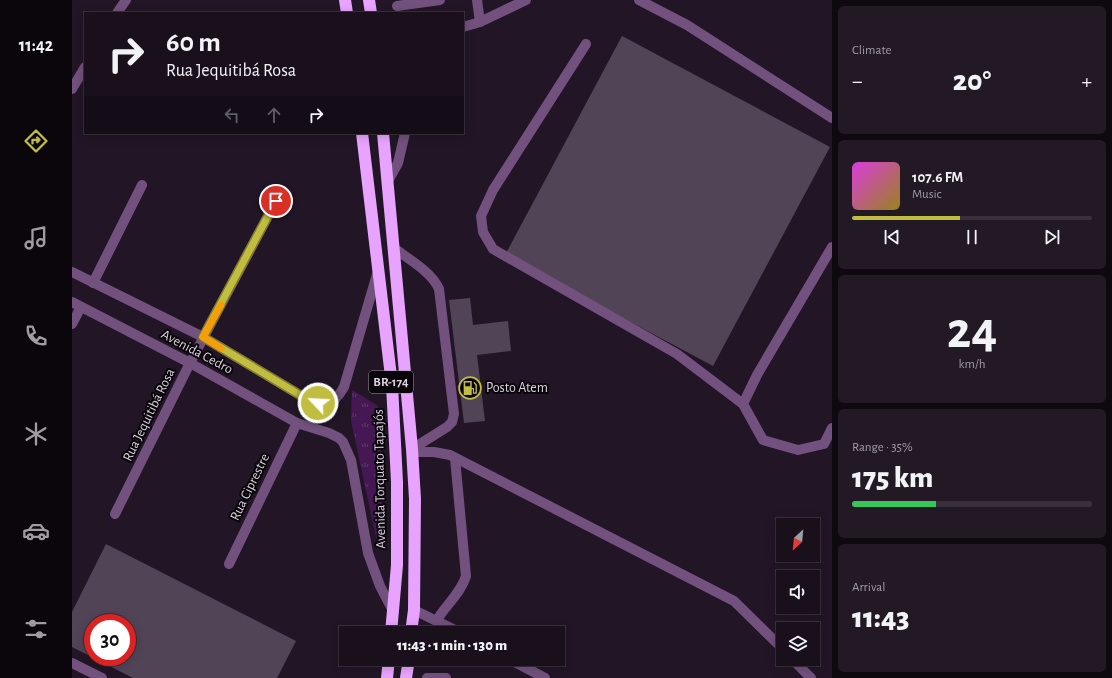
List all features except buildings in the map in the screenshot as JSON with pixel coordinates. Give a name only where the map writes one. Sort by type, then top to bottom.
[{"type":"highway","points":[[345,0],[347,12]]},
{"type":"highway","points":[[369,0],[371,12]]},
{"type":"highway","name":"Avenida Torquato Tapajós","points":[[362,134],[392,385],[397,482],[396,565],[392,626]]},
{"type":"highway","name":"Avenida Torquato Tapajós","points":[[383,134],[412,451],[415,500],[413,626]]},
{"type":"highway","points":[[387,678],[388,666]]},
{"type":"highway","points":[[406,678],[408,666]]},
{"type":"street","points":[[397,6],[440,0]]},
{"type":"street","points":[[477,0],[480,22]]},
{"type":"street","points":[[520,0],[526,0]]},
{"type":"street","points":[[464,27],[480,22],[526,0]]},
{"type":"street","points":[[639,0],[686,25],[832,118]]},
{"type":"street","points":[[586,44],[493,190],[481,216],[483,232],[493,249],[677,354],[743,404],[762,440],[798,450],[824,444],[832,428]]},
{"type":"street","points":[[72,89],[84,69]]},
{"type":"street","points":[[388,181],[398,163],[404,134]]},
{"type":"street","points":[[93,283],[142,185]]},
{"type":"street","name":"Rua Jequitibá Rosa","points":[[115,514],[203,337],[276,201]]},
{"type":"street","points":[[743,404],[757,375],[832,247]]},
{"type":"street","points":[[394,248],[430,275],[436,282],[454,414],[452,422],[447,427],[412,451]]},
{"type":"street","name":"Avenida Cedro","points":[[72,272],[203,337],[305,398],[318,403],[327,404],[334,402],[338,398],[344,387],[378,269]]},
{"type":"street","points":[[72,324],[76,304]]},
{"type":"street","name":"Avenida Cedro","points":[[76,304],[190,363],[297,423],[329,433],[339,438],[343,442],[351,460],[368,553],[380,586],[393,611]]},
{"type":"street","name":"Rua Ciprestre","points":[[229,564],[297,423]]},
{"type":"street","points":[[412,451],[434,452],[450,455],[734,601],[776,642]]},
{"type":"street","points":[[437,620],[464,584],[466,576],[455,458]]},
{"type":"street","points":[[414,610],[448,626]]},
{"type":"street","points":[[72,663],[102,678]]},
{"type":"street","points":[[522,666],[545,678]]},
{"type":"street","points":[[799,666],[811,678]]},
{"type":"street","points":[[427,678],[446,678]]},
{"type":"green space","points":[[352,390],[377,405],[381,417],[382,544],[377,542],[351,421]]},
{"type":"slow traffic","points":[[221,305],[203,337],[221,348]]},
{"type":"place","name":"Posto Atem","points":[[470,388]]},
{"type":"route","points":[[276,201],[203,337],[305,398],[318,403]]}]
